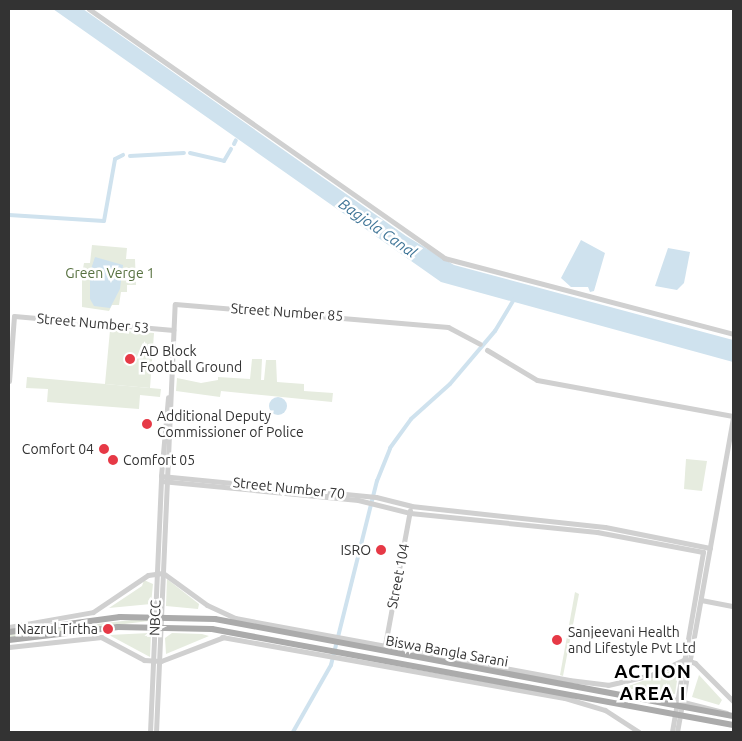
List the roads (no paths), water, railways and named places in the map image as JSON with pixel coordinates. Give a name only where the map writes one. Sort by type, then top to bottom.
[{"type":"main road","name":"Biswa Bangla Sarani","points":[[9,632],[99,619],[158,616],[250,623],[340,647],[460,670],[676,702],[733,716]]},
{"type":"main road","name":"Biswa Bangla Sarani","points":[[9,640],[158,626],[236,632],[327,644]]},
{"type":"main road","name":"Biswa Bangla Sarani","points":[[486,674],[733,725]]},
{"type":"street","points":[[89,9],[444,258],[733,334]]},
{"type":"street","name":"Street Number 85","points":[[173,330],[175,304],[399,321],[451,327],[480,344]]},
{"type":"street","name":"Street Number 53","points":[[9,381],[14,316],[173,330]]},
{"type":"street","points":[[160,572],[164,543],[163,478],[173,330]]},
{"type":"street","points":[[487,350],[537,380],[733,418],[684,704],[672,732]]},
{"type":"street","name":"Street Number 70","points":[[163,478],[376,500],[411,506],[606,527],[710,548]]},
{"type":"street","name":"NBCC","points":[[158,661],[160,503],[163,478]]},
{"type":"street","name":"Street Number 70","points":[[376,500],[410,513],[597,532],[703,552]]},
{"type":"street","name":"Street 104","points":[[385,645],[411,506]]},
{"type":"street","points":[[677,732],[678,715],[676,702],[703,552],[710,548]]},
{"type":"street","points":[[160,572],[207,605],[250,623]]},
{"type":"street","points":[[9,627],[93,612],[160,572]]},
{"type":"street","points":[[696,599],[733,606]]},
{"type":"street","points":[[9,647],[90,636],[108,639],[139,658],[158,661],[236,632]]},
{"type":"street","points":[[222,637],[327,644],[589,704],[617,716],[639,732]]},
{"type":"street","points":[[340,647],[385,645],[606,685],[651,675],[685,659],[692,661],[733,701]]},
{"type":"street","points":[[150,732],[158,661]]},
{"type":"street","points":[[156,732],[158,661]]},
{"type":"water","name":"Bagjola Canal","points":[[53,9],[83,9],[406,236],[454,265],[733,340],[733,362],[441,282]]},
{"type":"water","points":[[581,240],[605,253],[594,291],[590,292],[588,287],[571,287],[561,278]]},
{"type":"water","points":[[668,248],[690,252],[684,283],[677,290],[655,286]]},
{"type":"water","points":[[95,257],[123,265],[120,289],[110,308],[94,306],[90,299],[90,272]]},
{"type":"water","points":[[278,397],[284,400],[287,406],[284,412],[278,415],[272,412],[269,406],[272,400]]},
{"type":"waterway","points":[[234,144],[236,140]]},
{"type":"waterway","points":[[190,153],[224,161],[231,149]]},
{"type":"waterway","points":[[130,156],[184,153]]},
{"type":"waterway","points":[[9,215],[104,221],[115,159],[123,155]]},
{"type":"waterway","points":[[293,732],[331,665],[377,481],[390,448],[411,419],[450,384],[495,331],[514,299]]},
{"type":"place","name":"AD Block Football Ground","points":[[130,359]]},
{"type":"place","name":"Additional Deputy Commissioner of Police","points":[[147,424]]},
{"type":"place","name":"Comfort 04","points":[[104,449]]},
{"type":"place","name":"Comfort 05","points":[[113,460]]},
{"type":"place","name":"ISRO","points":[[381,550]]},
{"type":"place","name":"Nazrul Tirtha","points":[[108,629]]},
{"type":"place","name":"Sanjeevani Health and Lifestyle Pvt Ltd","points":[[557,640]]},
{"type":"district","name":"ACTION AREA I","points":[[653,683]]},
{"type":"park label","name":"Green Verge 1","points":[[110,273]]}]
